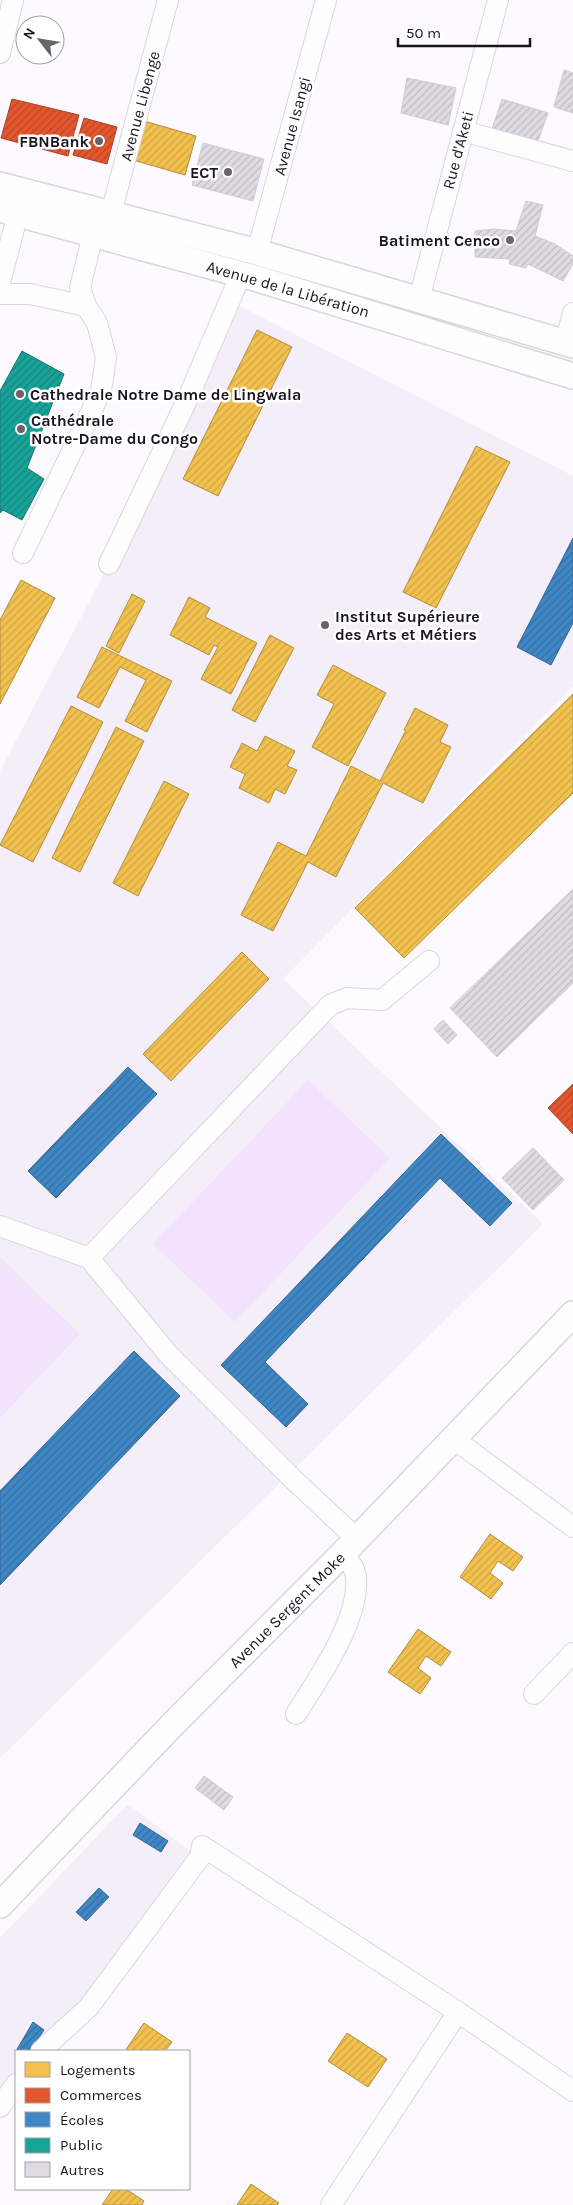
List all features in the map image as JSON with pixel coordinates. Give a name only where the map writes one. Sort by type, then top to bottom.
[{"type":"main road","name":"Avenue de la Libération","points":[[0,185],[112,212],[258,252],[569,344]]},
{"type":"main road","name":"Avenue de la Libération","points":[[9,211],[241,274],[573,376]]},
{"type":"main road","name":"Avenue Sergent Moke","points":[[0,1905],[167,1730],[350,1546],[573,1314]]},
{"type":"street","points":[[0,53],[13,0]]},
{"type":"street","name":"Avenue Libenge","points":[[23,553],[101,391],[106,357],[97,323],[86,306],[80,288],[99,235],[112,212],[168,0]]},
{"type":"street","name":"Avenue Isangi","points":[[258,252],[326,0]]},
{"type":"street","name":"Rue d'Aketi","points":[[420,299],[498,0]]},
{"type":"street","points":[[463,132],[573,161]]},
{"type":"street","points":[[0,283],[9,211]]},
{"type":"street","points":[[109,564],[188,398],[241,274]]},
{"type":"street","points":[[0,294],[30,294],[86,306]]},
{"type":"street","points":[[569,344],[573,313]]},
{"type":"street","points":[[89,1258],[330,1005],[347,998],[382,1000],[428,961]]},
{"type":"street","points":[[0,1226],[89,1258],[168,1354],[295,1481],[350,1546],[351,1562],[356,1576],[354,1598],[338,1643],[328,1664],[296,1714]]},
{"type":"street","points":[[454,1439],[573,1527]]},
{"type":"street","points":[[534,1694],[573,1653]]},
{"type":"street","points":[[42,2050],[89,2007],[200,1857],[202,1846],[458,2012],[573,2091]]},
{"type":"street","points":[[331,2205],[458,2012]]},
{"type":"street","points":[[0,2107],[15,2085]]},
{"type":"shaded area","points":[[230,301],[573,476],[573,686],[283,979],[543,1224],[0,1758],[0,771],[109,564]]},
{"type":"shaded area","points":[[308,1080],[390,1158],[235,1322],[153,1244]]},
{"type":"shaded area","points":[[0,1257],[80,1334],[0,1418]]},
{"type":"shaded area","points":[[128,1804],[194,1854],[88,2000],[65,2014],[36,2050],[15,2050],[15,2076],[0,2098],[0,1938]]},
{"type":"building: Logements","points":[[144,121],[196,136],[185,175],[133,160]]},
{"type":"building: Logements","points":[[257,330],[292,347],[218,496],[183,479]]},
{"type":"building: Logements","points":[[476,446],[510,462],[436,608],[403,592]]},
{"type":"building: Logements","points":[[21,580],[55,598],[0,704],[0,620]]},
{"type":"building: Logements","points":[[132,594],[145,601],[119,653],[106,646]]},
{"type":"building: Logements","points":[[189,597],[210,608],[205,617],[257,643],[231,694],[201,679],[218,647],[214,645],[209,655],[170,635]]},
{"type":"building: Logements","points":[[270,635],[294,648],[255,722],[232,710]]},
{"type":"building: Logements","points":[[102,647],[172,681],[147,732],[125,721],[146,680],[120,667],[99,708],[77,697]]},
{"type":"building: Logements","points":[[333,665],[386,693],[348,766],[312,747],[334,704],[317,695]]},
{"type":"building: Logements","points":[[573,694],[573,793],[404,958],[355,908]]},
{"type":"building: Logements","points":[[71,706],[103,722],[33,862],[0,845]]},
{"type":"building: Logements","points":[[415,708],[448,725],[440,742],[451,747],[423,803],[383,783],[336,877],[308,862],[273,931],[241,915],[278,842],[306,856],[351,766],[380,781]]},
{"type":"building: Logements","points":[[116,727],[144,741],[80,872],[52,858]]},
{"type":"building: Logements","points":[[265,736],[295,751],[287,766],[297,770],[285,794],[275,789],[269,803],[239,788],[245,774],[230,767],[242,743],[257,751]]},
{"type":"building: Logements","points":[[164,781],[189,794],[138,896],[113,883]]},
{"type":"building: Logements","points":[[242,952],[269,979],[171,1081],[143,1054]]},
{"type":"building: Logements","points":[[490,1534],[523,1557],[513,1571],[498,1561],[490,1573],[503,1583],[491,1599],[460,1577]]},
{"type":"building: Logements","points":[[418,1629],[451,1652],[441,1666],[426,1656],[418,1668],[431,1678],[420,1694],[388,1672]]},
{"type":"building: Logements","points":[[144,2023],[172,2042],[166,2050],[126,2050]]},
{"type":"building: Logements","points":[[347,2033],[387,2059],[368,2087],[328,2061]]},
{"type":"building: Logements","points":[[251,2184],[279,2203],[277,2205],[237,2205]]},
{"type":"building: Logements","points":[[112,2190],[128,2190],[144,2201],[142,2205],[102,2205]]},
{"type":"building: Commerces","points":[[12,99],[79,115],[68,156],[1,138]]},
{"type":"building: Commerces","points":[[84,118],[117,127],[107,164],[73,155]]},
{"type":"building: Commerces","points":[[573,1084],[573,1134],[548,1108]]},
{"type":"building: Écoles","points":[[573,538],[573,623],[551,665],[517,647]]},
{"type":"building: Écoles","points":[[128,1067],[157,1094],[56,1198],[28,1171]]},
{"type":"building: Écoles","points":[[441,1134],[512,1203],[490,1226],[440,1178],[265,1362],[308,1404],[286,1427],[221,1365]]},
{"type":"building: Écoles","points":[[134,1351],[180,1396],[0,1585],[0,1491]]},
{"type":"building: Écoles","points":[[140,1823],[168,1841],[161,1852],[133,1835]]},
{"type":"building: Écoles","points":[[99,1888],[109,1897],[86,1921],[76,1912]]},
{"type":"building: Écoles","points":[[33,2022],[44,2030],[31,2050],[17,2050]]},
{"type":"building: Public","name":"Cathédrale Notre-Dame du Congo","points":[[22,351],[64,374],[27,468],[44,479],[22,520],[3,510],[0,513],[0,391]]},
{"type":"building: Autres","points":[[564,70],[573,73],[573,113],[554,107]]},
{"type":"building: Autres","points":[[407,78],[456,88],[448,125],[401,113]]},
{"type":"building: Autres","points":[[502,99],[548,113],[538,141],[492,129]]},
{"type":"building: Autres","name":"ECT","points":[[203,143],[264,159],[253,201],[192,185]]},
{"type":"building: Autres","name":"Batiment Cenco","points":[[526,201],[543,205],[535,236],[555,244],[573,256],[573,264],[563,281],[528,264],[526,268],[509,264],[510,259],[475,257],[475,231],[494,229],[516,231]]},
{"type":"building: Autres","points":[[573,889],[573,983],[497,1057],[450,1008]]},
{"type":"building: Autres","points":[[443,1020],[457,1035],[448,1044],[434,1029]]},
{"type":"building: Autres","points":[[533,1148],[564,1180],[533,1210],[502,1178]]},
{"type":"building: Autres","points":[[204,1776],[233,1797],[224,1810],[195,1788]]},
{"type":"place","name":"FBNBank","points":[[99,141]]},
{"type":"place","name":"ECT","points":[[228,172]]},
{"type":"place","name":"Batiment Cenco","points":[[510,240]]},
{"type":"place","name":"Cathedrale Notre Dame de Lingwala","points":[[20,394]]},
{"type":"place","name":"Cathédrale Notre-Dame du Congo","points":[[21,429]]},
{"type":"place","name":"Institut Supérieure des Arts et Métiers","points":[[325,625]]}]
